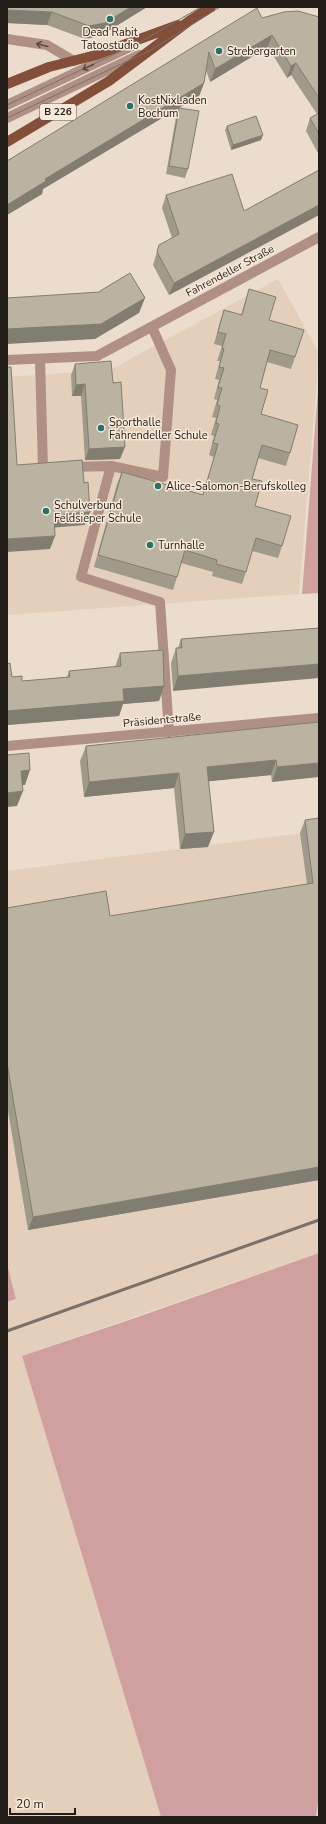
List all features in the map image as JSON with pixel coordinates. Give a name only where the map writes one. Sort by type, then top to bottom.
[{"type":"main road","name":"B 226","points":[[7,142],[109,81],[211,7]]},
{"type":"main road","name":"B 226","points":[[7,84],[49,67],[115,49],[190,21]]},
{"type":"street","points":[[7,105],[161,31]]},
{"type":"street","points":[[7,39],[47,45],[74,61]]},
{"type":"street","points":[[7,118],[151,50]]},
{"type":"street","name":"Fahrendeller Straße","points":[[7,360],[96,356],[319,237]]},
{"type":"street","points":[[40,359],[43,468],[111,466],[163,477],[171,370],[152,327]]},
{"type":"street","points":[[111,466],[81,577],[160,602],[169,732]]},
{"type":"street","name":"Präsidentstraße","points":[[7,746],[319,718]]},
{"type":"shaded area","name":"Alice-Salomon-Berufskolleg","points":[[278,279],[319,353],[299,594],[7,615],[7,377],[110,370]]},
{"type":"shaded area","points":[[319,377],[319,593],[302,594]]},
{"type":"shaded area","points":[[319,831],[319,1253],[22,1356],[161,1817],[7,1817],[7,1302],[16,1299],[7,1264],[7,871]]},
{"type":"shaded area","points":[[319,1253],[319,1796],[316,1817],[161,1817],[22,1356]]},
{"type":"shaded area","points":[[7,1264],[16,1299],[7,1302]]},
{"type":"building","points":[[7,7],[131,7],[105,23],[89,26],[52,12],[7,10]]},
{"type":"building","points":[[257,8],[262,18],[284,12],[298,11],[319,17],[319,98],[296,63],[291,66],[272,35],[215,69],[209,52],[204,83],[45,179],[46,181],[7,205],[7,161]]},
{"type":"building","points":[[179,108],[199,111],[188,169],[169,166]]},
{"type":"building","points":[[319,113],[319,134],[310,118]]},
{"type":"building","points":[[256,116],[263,135],[233,145],[227,126]]},
{"type":"building","points":[[319,170],[319,205],[174,283],[157,252],[159,245],[179,234],[166,195],[232,174],[244,211]]},
{"type":"building","points":[[130,273],[145,298],[101,324],[7,329],[7,298],[100,292]]},
{"type":"building","points":[[249,289],[276,297],[269,320],[304,330],[295,357],[270,350],[260,388],[268,390],[261,414],[298,425],[290,453],[262,445],[252,479],[262,481],[255,506],[291,516],[282,546],[256,538],[246,572],[216,564],[217,560],[185,550],[177,577],[98,555],[122,472],[203,495],[218,444],[213,443],[219,424],[216,423],[220,406],[217,405],[222,388],[218,387],[224,368],[219,367],[226,334],[218,332],[224,310],[242,315]]},
{"type":"building","name":"Sporthalle Fahrendeller Schule","points":[[111,361],[113,383],[121,382],[125,447],[89,449],[85,384],[76,385],[75,364]]},
{"type":"building","name":"Schulverbund Feldsieper Schule","points":[[7,367],[11,367],[17,465],[82,460],[84,483],[88,482],[90,512],[54,515],[55,536],[7,539]]},
{"type":"building","points":[[319,628],[319,664],[178,676],[176,648],[182,648],[181,639]]},
{"type":"building","points":[[163,650],[164,686],[123,689],[124,701],[7,711],[7,664],[10,663],[12,677],[22,676],[22,681],[70,677],[69,671],[121,666],[120,653]]},
{"type":"building","points":[[319,722],[319,763],[277,767],[276,760],[207,767],[214,832],[185,834],[179,773],[89,782],[86,746]]},
{"type":"building","points":[[29,753],[30,770],[21,771],[23,791],[7,793],[7,755]]},
{"type":"building","points":[[319,818],[319,1167],[33,1217],[7,1063],[7,908],[106,891],[110,916],[313,883],[305,820]]},
{"type":"tram line","points":[[7,105],[142,41],[201,7]]},
{"type":"tram line","points":[[7,118],[151,50],[220,7]]},
{"type":"railway","points":[[7,1331],[319,1220]]},
{"type":"place","name":"Dead Rabit Tatoostudio","points":[[110,19]]},
{"type":"place","name":"Strebergarten","points":[[219,51]]},
{"type":"place","name":"KostNixLaden Bochum","points":[[130,106]]},
{"type":"place","name":"Sporthalle Fahrendeller Schule","points":[[101,428]]},
{"type":"place","name":"Alice-Salomon-Berufskolleg","points":[[158,486]]},
{"type":"place","name":"Schulverbund Feldsieper Schule","points":[[46,511]]},
{"type":"place","name":"Turnhalle","points":[[150,545]]}]
